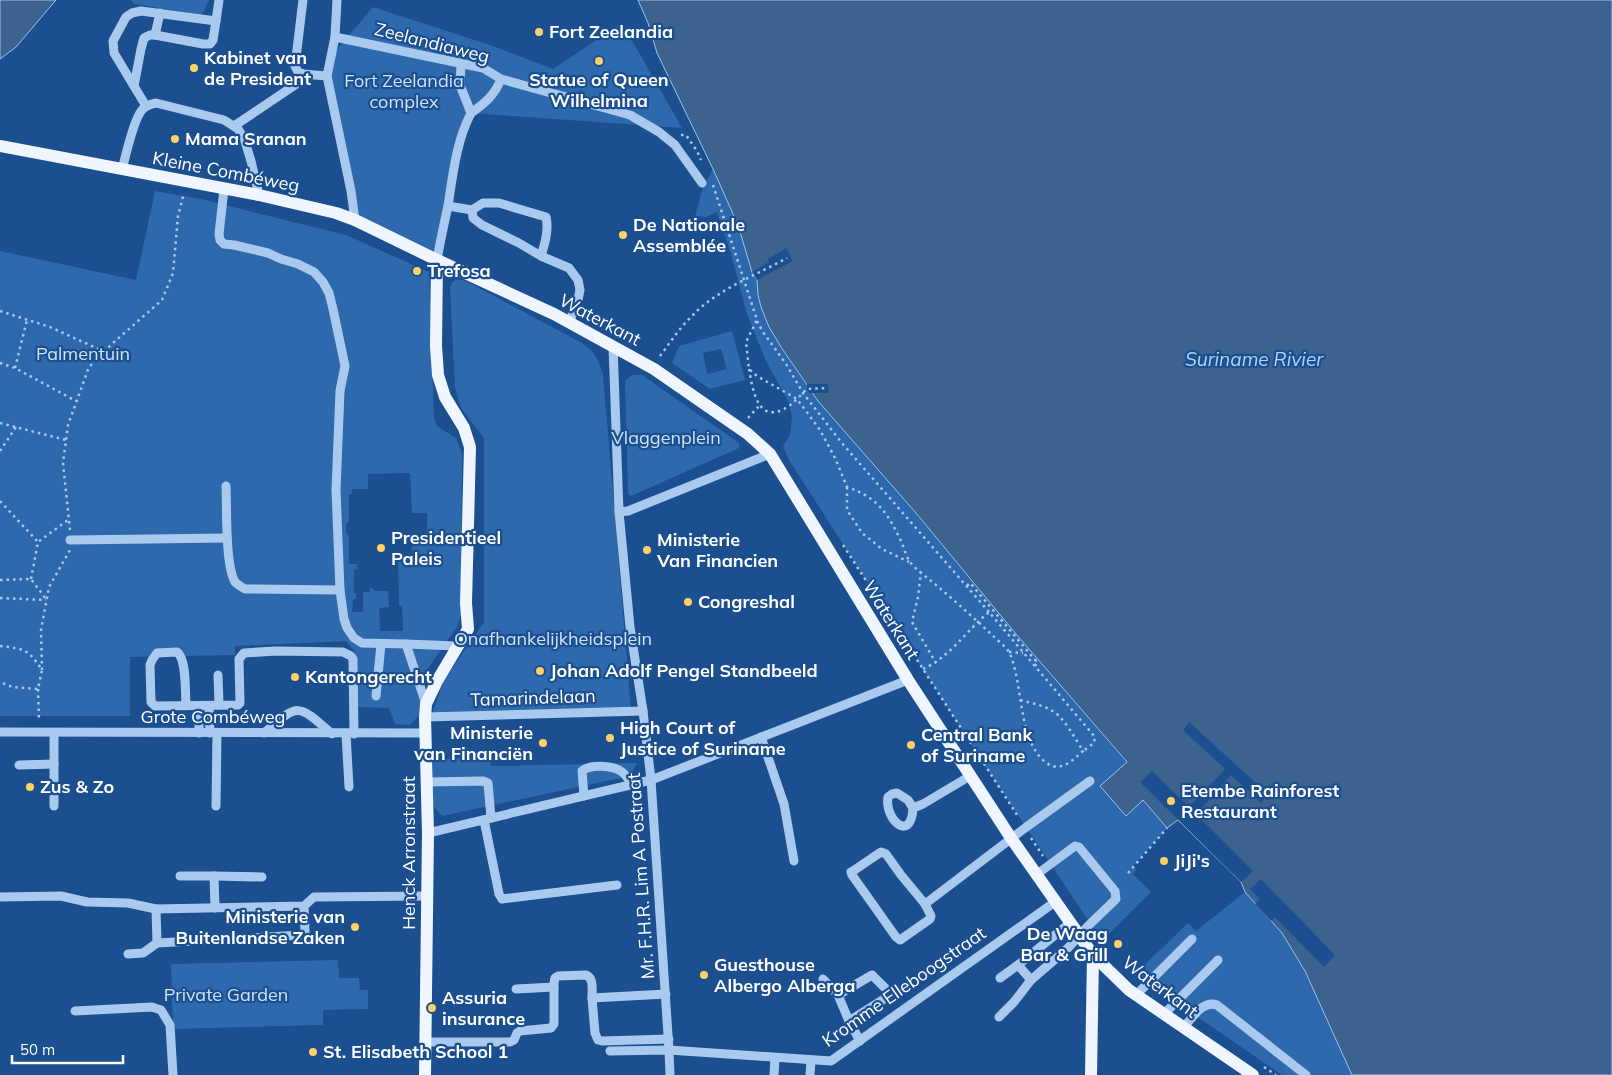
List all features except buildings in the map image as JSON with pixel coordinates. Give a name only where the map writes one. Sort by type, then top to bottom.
[{"type":"main road","name":"Kleine Combéweg","points":[[0,146],[259,195],[336,212],[437,260]]},
{"type":"main road","name":"Waterkant","points":[[437,260],[569,323],[654,369],[748,434],[770,454],[908,680],[1054,902],[1093,955],[1128,990],[1184,1027],[1241,1071],[1257,1070]]},
{"type":"main road","name":"Henck Arronstraat","points":[[425,1075],[428,833],[426,704],[437,681],[468,629],[466,603],[470,447],[464,428],[445,398],[438,375],[436,346],[437,260]]},
{"type":"main road","points":[[1091,1075],[1093,955]]},
{"type":"street","points":[[134,86],[144,38],[155,35],[210,44],[214,40],[219,0]]},
{"type":"street","points":[[303,0],[295,66],[298,72],[303,74],[328,76]]},
{"type":"street","points":[[337,0],[335,37],[328,76],[355,220]]},
{"type":"street","points":[[146,106],[114,53],[113,41],[126,18],[132,13],[141,12],[216,21]]},
{"type":"street","points":[[155,35],[160,13]]},
{"type":"street","name":"Zeelandiaweg","points":[[335,37],[461,65],[483,68],[501,80],[630,115],[659,132],[675,145],[702,183]]},
{"type":"street","points":[[461,65],[460,85],[471,113]]},
{"type":"street","points":[[234,126],[294,85],[303,74]]},
{"type":"street","points":[[437,260],[455,161],[464,127],[471,113],[491,97],[497,90],[501,80]]},
{"type":"street","points":[[122,170],[127,146],[140,111],[146,106],[156,103],[224,120],[234,126],[244,138],[259,195]]},
{"type":"street","points":[[224,189],[220,240],[224,244],[268,253],[314,272],[323,282],[329,293],[334,309],[345,366],[340,391],[336,490],[340,590],[346,628],[354,638],[362,643],[458,646]]},
{"type":"street","points":[[448,206],[472,210],[483,203],[498,203],[546,217],[548,225],[546,241],[541,256]]},
{"type":"street","points":[[472,210],[473,218],[482,225],[541,256],[569,268],[578,280],[580,290],[569,323]]},
{"type":"street","name":"Mr. F.H.R. Lim A Postraat","points":[[613,346],[619,512],[630,628],[643,711],[651,780],[670,1050],[670,1075]]},
{"type":"street","points":[[619,512],[628,511],[770,454]]},
{"type":"street","points":[[226,486],[227,538],[230,569],[235,582],[245,589],[340,590]]},
{"type":"street","points":[[70,540],[227,538]]},
{"type":"street","points":[[376,696],[381,644]]},
{"type":"street","points":[[406,644],[426,704]]},
{"type":"street","points":[[186,706],[182,655],[177,652],[157,653],[150,665],[151,702],[155,706],[186,706],[199,706],[209,706],[240,704],[239,659],[244,653],[276,651],[344,652],[353,659],[349,788]]},
{"type":"street","points":[[218,675],[219,705]]},
{"type":"street","points":[[428,833],[651,780],[908,680]]},
{"type":"street","points":[[199,706],[199,733]]},
{"type":"street","points":[[209,706],[214,733],[216,806]]},
{"type":"street","points":[[264,734],[285,715],[293,710],[300,710],[312,716],[332,734]]},
{"type":"street","name":"Tamarindelaan","points":[[425,717],[643,711]]},
{"type":"street","name":"Grote Combéweg","points":[[0,732],[425,733]]},
{"type":"street","points":[[54,733],[54,806]]},
{"type":"street","points":[[761,737],[784,804],[794,861]]},
{"type":"street","points":[[19,765],[54,764]]},
{"type":"street","points":[[584,796],[582,771],[589,767],[611,767],[623,772],[632,784]]},
{"type":"street","points":[[913,808],[970,776]]},
{"type":"street","points":[[427,782],[483,781],[488,783],[488,819],[497,884],[502,898],[618,885]]},
{"type":"street","points":[[925,904],[1011,838],[1090,781]]},
{"type":"street","points":[[999,1017],[1014,1002],[1030,980],[1068,948],[1116,899],[1115,891],[1079,847],[1075,846],[1036,875]]},
{"type":"street","points":[[881,852],[884,852],[925,904],[931,916],[930,919],[902,939],[898,939],[851,872],[881,852]]},
{"type":"street","points":[[180,876],[262,877]]},
{"type":"street","points":[[214,876],[215,908]]},
{"type":"street","points":[[0,897],[61,896],[87,902],[128,903],[156,908],[215,908],[304,906],[314,897],[427,896]]},
{"type":"street","name":"Kromme Elleboogstraat","points":[[610,1051],[670,1050],[775,1058],[833,1060],[1054,902]]},
{"type":"street","points":[[128,954],[143,952],[157,943],[302,934],[305,932],[304,906]]},
{"type":"street","points":[[156,908],[157,943]]},
{"type":"street","points":[[1000,978],[1070,923]]},
{"type":"street","points":[[1136,995],[1192,939]]},
{"type":"street","points":[[1164,1014],[1218,960]]},
{"type":"street","points":[[1018,965],[1030,980]]},
{"type":"street","points":[[425,1042],[510,1042],[514,1040],[520,1031],[551,1028],[554,1024],[555,978],[558,976],[586,975],[591,979],[595,1033],[598,1040],[669,1040]]},
{"type":"street","points":[[838,995],[872,975],[887,990],[887,995],[884,999],[849,1022]]},
{"type":"street","points":[[823,979],[838,995],[849,1022],[860,1041]]},
{"type":"street","points":[[516,989],[554,987]]},
{"type":"street","points":[[592,998],[666,994]]},
{"type":"street","points":[[1184,1027],[1206,1004],[1212,1003],[1306,1075]]},
{"type":"street","points":[[75,1010],[152,1007],[161,1010],[170,1025],[173,1075]]},
{"type":"street","points":[[774,1075],[775,1058]]},
{"type":"street","points":[[810,1060],[810,1075]]},
{"type":"path","points":[[667,138],[681,134],[686,135],[697,151],[705,168]]},
{"type":"path","points":[[40,733],[38,689],[42,670],[41,630],[49,587],[71,547],[63,464],[68,425],[89,367],[162,300],[172,273],[178,216],[186,182]]},
{"type":"path","points":[[713,185],[757,320],[803,393],[841,442],[1095,737],[1094,743],[1069,764],[1062,767],[1053,766],[1044,761],[1035,750],[1028,734],[1014,665],[1009,652],[911,562],[891,521],[877,503],[863,493],[847,487]]},
{"type":"path","points":[[659,358],[676,334],[695,313],[712,299],[787,258]]},
{"type":"path","points":[[0,311],[50,327],[104,352]]},
{"type":"path","points":[[15,368],[27,320]]},
{"type":"path","points":[[757,320],[746,342],[753,394],[759,406],[766,411],[777,412],[790,405],[807,389],[828,388]]},
{"type":"path","points":[[0,363],[15,368],[76,401]]},
{"type":"path","points":[[749,369],[757,376],[797,399],[820,430],[835,458],[847,487],[846,510],[862,534],[882,549],[911,562]]},
{"type":"path","points":[[0,423],[66,440]]},
{"type":"path","points":[[0,451],[17,427]]},
{"type":"path","points":[[0,501],[38,542]]},
{"type":"path","points":[[47,600],[31,579],[38,542],[68,520]]},
{"type":"path","points":[[842,544],[1049,865]]},
{"type":"path","points":[[920,571],[918,597],[912,622],[936,663]]},
{"type":"path","points":[[0,580],[31,579]]},
{"type":"path","points":[[966,585],[968,584],[969,586],[971,584],[1036,661],[1033,663]]},
{"type":"path","points":[[0,598],[47,600]]},
{"type":"path","points":[[922,669],[936,663],[989,612]]},
{"type":"path","points":[[0,646],[18,648],[31,654],[42,670]]},
{"type":"path","points":[[1009,652],[1024,653]]},
{"type":"path","points":[[0,682],[12,688],[38,689]]},
{"type":"path","points":[[1020,700],[1044,706],[1056,712],[1083,751]]},
{"type":"path","points":[[1128,873],[1167,828]]},
{"type":"path","points":[[1257,1070],[1276,1075]]},
{"type":"green space","points":[[131,0],[209,0],[202,15],[134,4]]},
{"type":"green space","name":"Fort Zeelandia complex","points":[[373,7],[493,46],[553,69],[622,23],[682,128],[471,113],[437,260],[355,220],[328,71],[333,54]]},
{"type":"green space","points":[[713,169],[738,225],[752,272],[757,280],[758,295],[766,320],[781,347],[811,392],[1127,763],[1101,787],[1126,815],[1143,800],[1167,828],[1133,866],[1137,869],[1133,874],[1151,892],[1102,941],[978,755],[789,460],[783,446],[790,435],[792,417],[790,405],[765,359],[746,311],[731,254],[717,212],[706,217],[695,216],[703,187]]},
{"type":"green space","name":"Palmentuin","points":[[155,191],[201,199],[346,235],[429,272],[434,419],[437,426],[456,438],[462,454],[461,615],[457,627],[422,677],[419,715],[410,725],[395,724],[389,708],[357,707],[355,652],[346,641],[235,646],[235,655],[130,657],[130,716],[0,716],[0,251],[136,280]],"holes":[[[410,473],[412,513],[427,513],[427,538],[412,539],[412,557],[398,557],[399,606],[402,606],[403,631],[380,631],[379,608],[389,607],[388,591],[374,591],[373,588],[370,588],[370,592],[363,592],[363,612],[352,612],[353,599],[356,599],[356,593],[354,593],[354,569],[357,569],[357,564],[349,564],[349,537],[346,533],[346,524],[349,521],[349,494],[352,494],[352,489],[368,489],[368,474]]]},
{"type":"green space","name":"Onafhankelijkheidsplein","points":[[464,280],[582,343],[596,356],[600,364],[603,374],[631,709],[435,714],[433,712],[443,682],[484,622],[484,438],[461,408],[455,388],[450,287],[452,282]]},
{"type":"green space","points":[[732,331],[745,380],[710,389],[672,363],[679,346]],"holes":[[[721,349],[727,369],[707,374],[703,353]]]},
{"type":"green space","name":"Vlaggenplein","points":[[632,375],[642,375],[739,443],[739,448],[631,496],[628,494],[625,381]]},
{"type":"green space","points":[[490,757],[491,766],[637,763],[630,776],[442,816],[433,806],[433,759]]},
{"type":"green space","points":[[1245,892],[1280,930],[1294,952],[1312,986],[1352,1075],[1282,1075],[1135,974],[1188,923],[1196,931]]},
{"type":"green space","name":"Private Garden","points":[[338,960],[339,978],[359,978],[360,990],[368,990],[368,1009],[323,1010],[323,1025],[173,1029],[171,964]]},
{"type":"water","points":[[0,0],[56,0],[16,47],[0,59]]},
{"type":"water","name":"Suriname Rivier","points":[[638,0],[1612,0],[1612,1075],[1352,1075],[1305,971],[1282,933],[1245,892],[1241,882],[1178,820],[1167,828],[1143,800],[1126,816],[1100,786],[1127,762],[1016,634],[916,513],[818,401],[781,347],[769,327],[761,307],[757,280],[752,272],[738,225],[657,53],[648,23]]},
{"type":"pier","points":[[786,248],[793,261],[757,280],[752,272],[769,262],[768,259]]},
{"type":"pier","points":[[807,384],[828,384],[829,393],[809,393]]},
{"type":"pier","points":[[1189,722],[1268,794],[1261,803],[1231,775],[1196,814],[1253,871],[1241,882],[1140,782],[1152,771],[1189,807],[1225,769],[1183,730]]},
{"type":"pier","points":[[1261,879],[1335,955],[1324,967],[1275,917],[1271,921],[1255,904],[1260,899],[1250,889]]},
{"type":"place","name":"Fort Zeelandia","points":[[539,32]]},
{"type":"place","name":"Statue of Queen Wilhelmina","points":[[599,61]]},
{"type":"place","name":"Kabinet van de President","points":[[194,68]]},
{"type":"place","name":"Mama Sranan","points":[[175,139]]},
{"type":"place","name":"De Nationale Assemblée","points":[[623,235]]},
{"type":"place","name":"Trefosa","points":[[417,271]]},
{"type":"place","name":"Presidentieel Paleis","points":[[381,548]]},
{"type":"place","name":"Ministerie Van Financien","points":[[647,550]]},
{"type":"place","name":"Congreshal","points":[[688,602]]},
{"type":"place","name":"Johan Adolf Pengel Standbeeld","points":[[540,671]]},
{"type":"place","name":"Kantongerecht","points":[[295,677]]},
{"type":"place","name":"High Court of Justice of Suriname","points":[[610,738]]},
{"type":"place","name":"Ministerie van Financiën","points":[[543,743]]},
{"type":"place","name":"Central Bank of Suriname","points":[[911,745]]},
{"type":"place","name":"Zus & Zo","points":[[30,787]]},
{"type":"place","name":"Etembe Rainforest Restaurant","points":[[1171,801]]},
{"type":"place","name":"JiJi's","points":[[1164,861]]},
{"type":"place","name":"Ministerie van Buitenlandse Zaken","points":[[355,927]]},
{"type":"place","name":"De Waag Bar & Grill","points":[[1118,944]]},
{"type":"place","name":"Guesthouse Albergo Alberga","points":[[704,975]]},
{"type":"place","name":"Assuria insurance","points":[[432,1008]]},
{"type":"place","name":"St. Elisabeth School 1","points":[[313,1052]]}]
